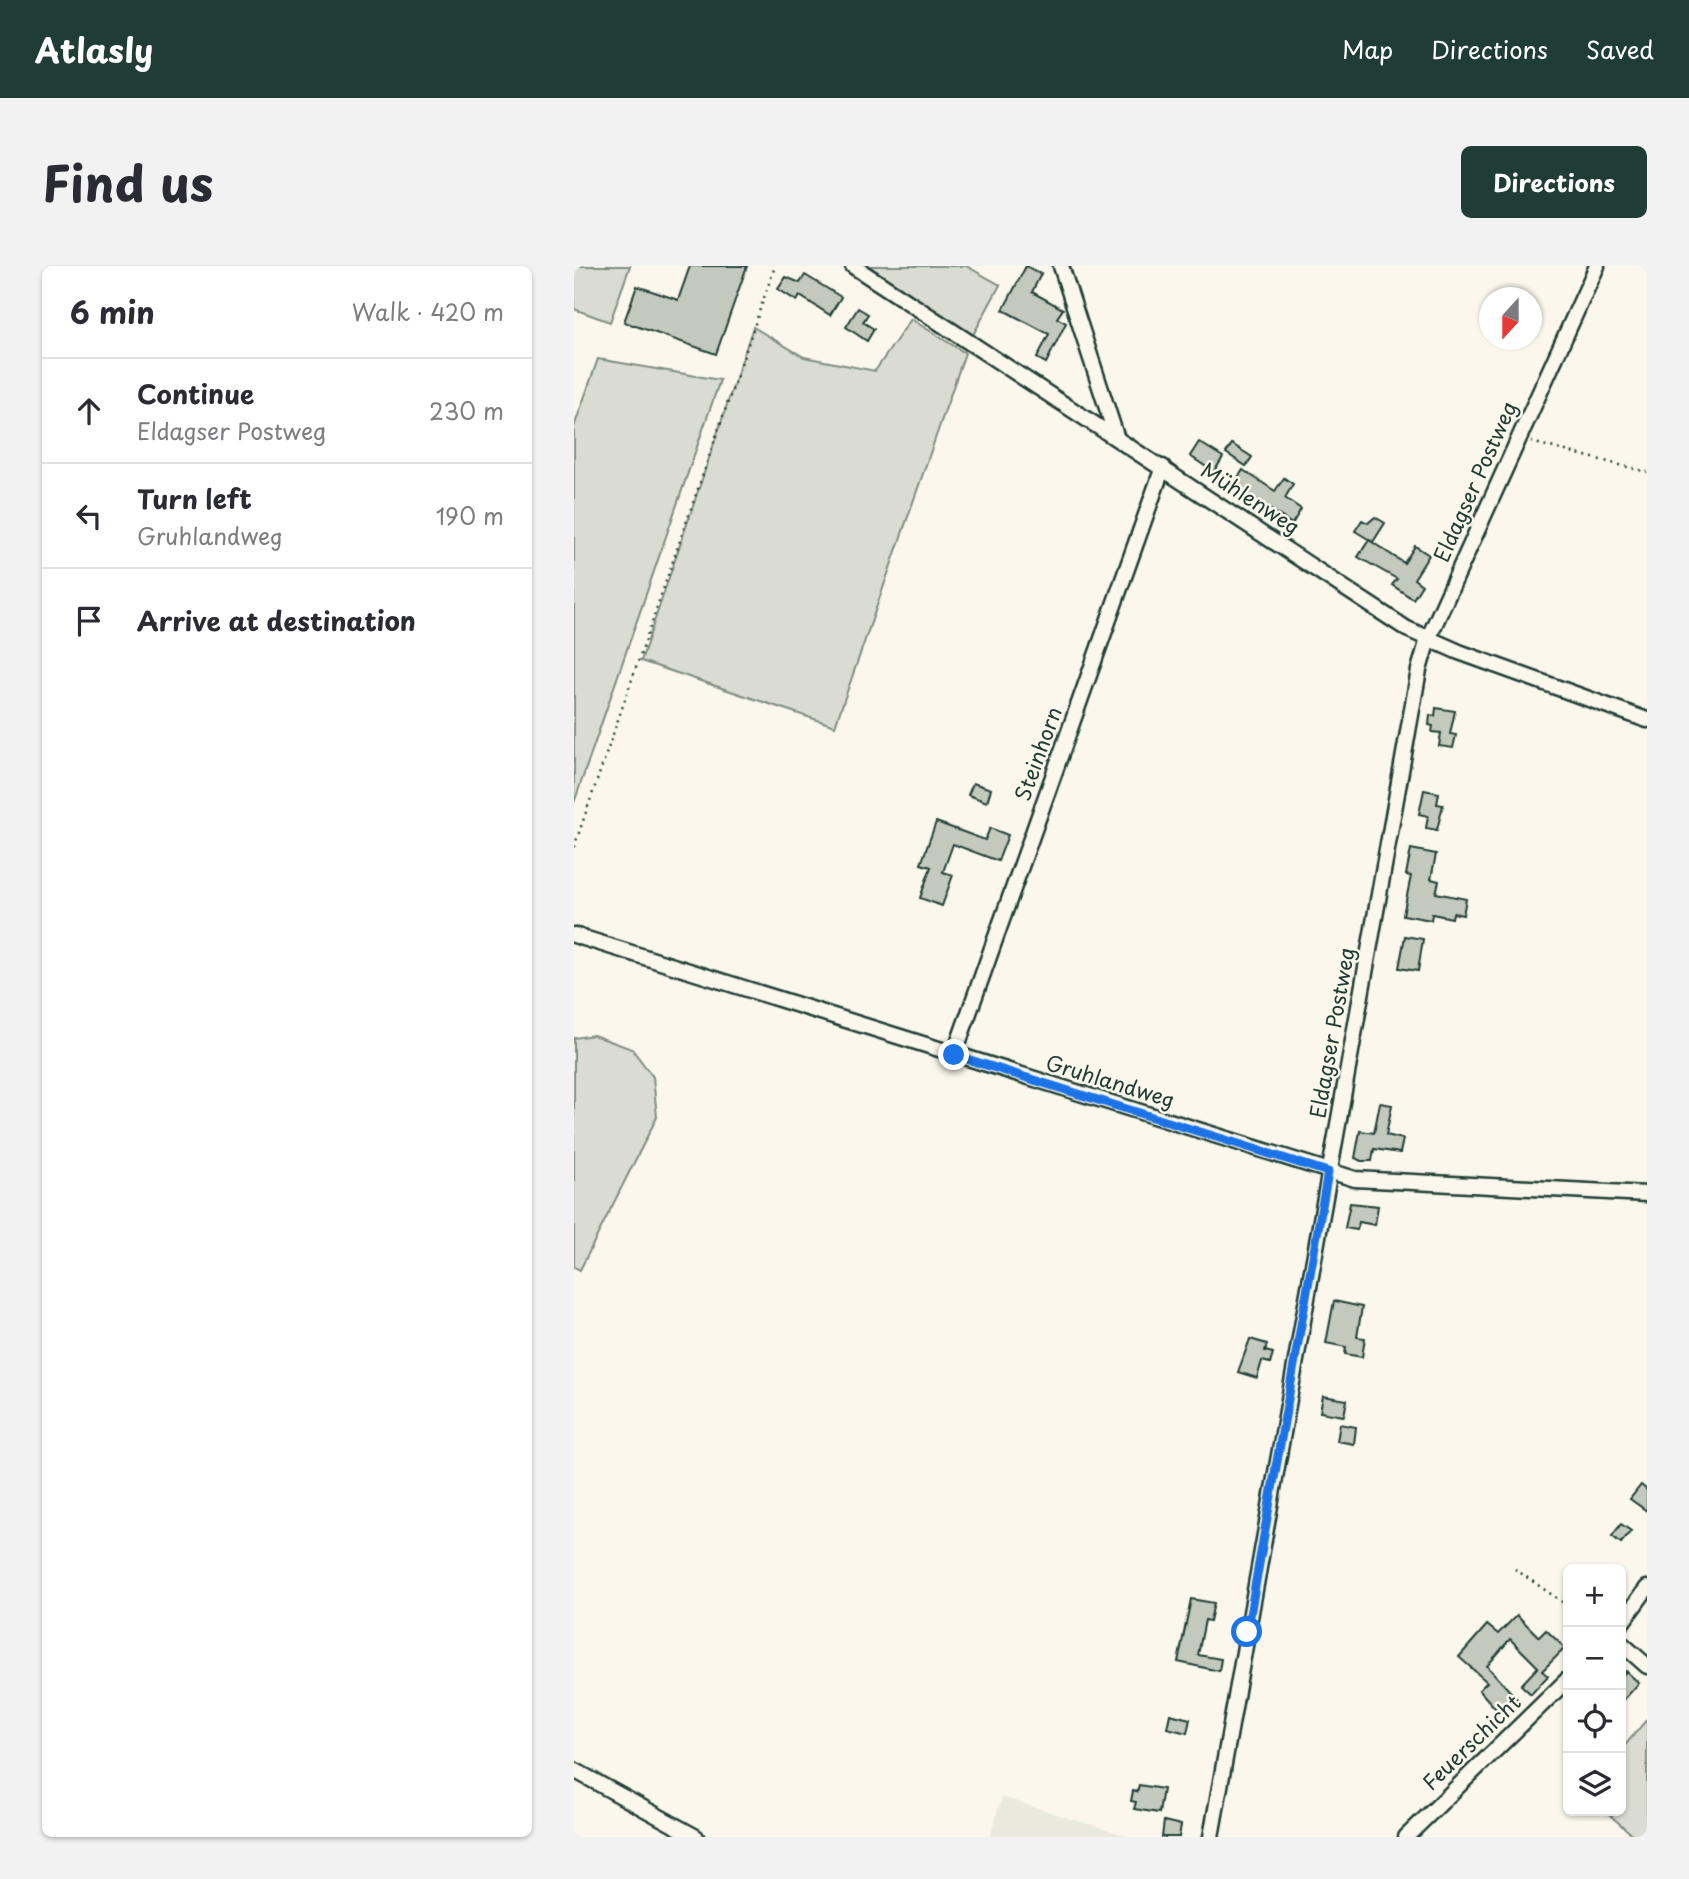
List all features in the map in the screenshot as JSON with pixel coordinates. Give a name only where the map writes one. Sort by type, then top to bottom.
[{"type":"street","name":"Mühlenweg","points":[[853,266],[1407,629],[1647,720]]},
{"type":"street","points":[[1060,266],[1116,436]]},
{"type":"street","name":"Eldagser Postweg","points":[[1211,1837],[1419,670],[1428,639],[1597,266]]},
{"type":"street","name":"Steinhorn","points":[[954,1055],[1163,467]]},
{"type":"street","name":"Gruhlandweg","points":[[574,935],[1355,1179],[1647,1194]]},
{"type":"street","points":[[1626,1618],[1647,1588]]},
{"type":"street","points":[[1626,1647],[1647,1666]]},
{"type":"street","name":"Feuerschicht","points":[[1406,1837],[1563,1684]]},
{"type":"street","points":[[574,1770],[696,1837]]},
{"type":"path","points":[[574,847],[775,266]]},
{"type":"path","points":[[1519,439],[1647,471]]},
{"type":"path","points":[[1515,1569],[1563,1602]]},
{"type":"shaded area","points":[[574,266],[630,266],[610,322],[574,309]]},
{"type":"shaded area","points":[[867,266],[966,266],[1000,285],[973,335]]},
{"type":"shaded area","points":[[911,319],[965,353],[835,726],[641,661],[753,327],[804,357],[875,371]]},
{"type":"shaded area","points":[[598,359],[720,380],[574,803],[574,427]]},
{"type":"shaded area","points":[[593,1035],[632,1049],[653,1077],[657,1117],[580,1270],[574,1267],[574,1038]]},
{"type":"shaded area","points":[[1647,1719],[1647,1837],[1635,1837],[1611,1816],[1626,1816],[1626,1744]]},
{"type":"shaded area","points":[[1002,1797],[1130,1837],[990,1837]]},
{"type":"building","points":[[690,266],[747,266],[716,354],[624,322],[637,286],[678,300]]},
{"type":"building","points":[[1026,266],[1041,274],[1032,292],[1063,309],[1057,318],[1066,323],[1046,363],[1037,358],[1049,334],[1003,310]]},
{"type":"building","points":[[805,275],[841,297],[830,315],[800,296],[797,301],[778,289],[786,277],[800,283]]},
{"type":"building","points":[[858,308],[868,314],[863,322],[874,329],[867,341],[846,327]]},
{"type":"building","points":[[1199,442],[1223,457],[1214,472],[1190,456]]},
{"type":"building","points":[[1232,444],[1252,457],[1246,466],[1226,453]]},
{"type":"building","points":[[1243,470],[1275,491],[1284,478],[1293,484],[1285,498],[1301,509],[1292,524],[1233,485]]},
{"type":"building","points":[[1375,517],[1385,523],[1373,542],[1355,531],[1362,520],[1368,523]]},
{"type":"building","points":[[1369,540],[1404,563],[1415,546],[1429,555],[1414,579],[1422,585],[1413,599],[1392,585],[1397,579],[1358,557]]},
{"type":"building","points":[[1436,708],[1455,711],[1450,734],[1456,735],[1453,748],[1439,746],[1441,733],[1432,732],[1433,726],[1429,725],[1430,715],[1435,716]]},
{"type":"building","points":[[973,783],[991,789],[987,802],[968,795]]},
{"type":"building","points":[[1424,790],[1439,793],[1437,804],[1443,805],[1437,830],[1426,828],[1428,816],[1419,814]]},
{"type":"building","points":[[936,822],[985,840],[990,828],[1008,835],[998,861],[953,844],[943,872],[953,875],[942,906],[920,898],[931,867],[921,864]]},
{"type":"building","points":[[1411,849],[1436,854],[1431,879],[1439,881],[1436,893],[1466,899],[1463,915],[1453,913],[1452,918],[1432,914],[1431,920],[1403,915],[1411,876],[1406,875]]},
{"type":"building","points":[[1405,936],[1423,939],[1418,971],[1399,968]]},
{"type":"building","points":[[1380,1103],[1392,1105],[1386,1135],[1403,1139],[1400,1153],[1374,1149],[1372,1161],[1361,1161],[1355,1158],[1360,1131],[1374,1133]]},
{"type":"building","points":[[1350,1203],[1378,1206],[1375,1225],[1359,1222],[1357,1230],[1345,1228]]},
{"type":"building","points":[[1334,1301],[1362,1307],[1357,1337],[1365,1338],[1362,1357],[1345,1354],[1346,1347],[1326,1343]]},
{"type":"building","points":[[1250,1339],[1267,1344],[1265,1351],[1273,1353],[1270,1363],[1262,1361],[1257,1378],[1238,1372]]},
{"type":"building","points":[[1323,1396],[1347,1400],[1344,1416],[1320,1412]]},
{"type":"building","points":[[1340,1424],[1356,1427],[1354,1444],[1337,1441]]},
{"type":"building","points":[[1641,1485],[1647,1490],[1647,1511],[1630,1499]]},
{"type":"building","points":[[1621,1524],[1631,1531],[1621,1543],[1612,1536]]},
{"type":"building","points":[[1191,1599],[1214,1603],[1210,1621],[1205,1620],[1198,1655],[1221,1659],[1219,1671],[1178,1662]]},
{"type":"building","points":[[1517,1615],[1539,1637],[1546,1630],[1563,1646],[1563,1650],[1542,1671],[1548,1676],[1531,1694],[1521,1685],[1538,1667],[1510,1639],[1487,1666],[1518,1700],[1503,1717],[1479,1690],[1487,1682],[1459,1657],[1487,1625],[1498,1634]]},
{"type":"building","points":[[1626,1671],[1639,1683],[1626,1697]]},
{"type":"building","points":[[1170,1714],[1190,1719],[1187,1733],[1167,1728]]},
{"type":"building","points":[[1139,1785],[1163,1789],[1159,1813],[1134,1809],[1136,1802],[1131,1801],[1133,1791],[1137,1792]]},
{"type":"building","points":[[1164,1821],[1181,1825],[1179,1837],[1162,1837]]},
{"type":"route","points":[[954,1055],[1328,1172],[1247,1632]]}]
